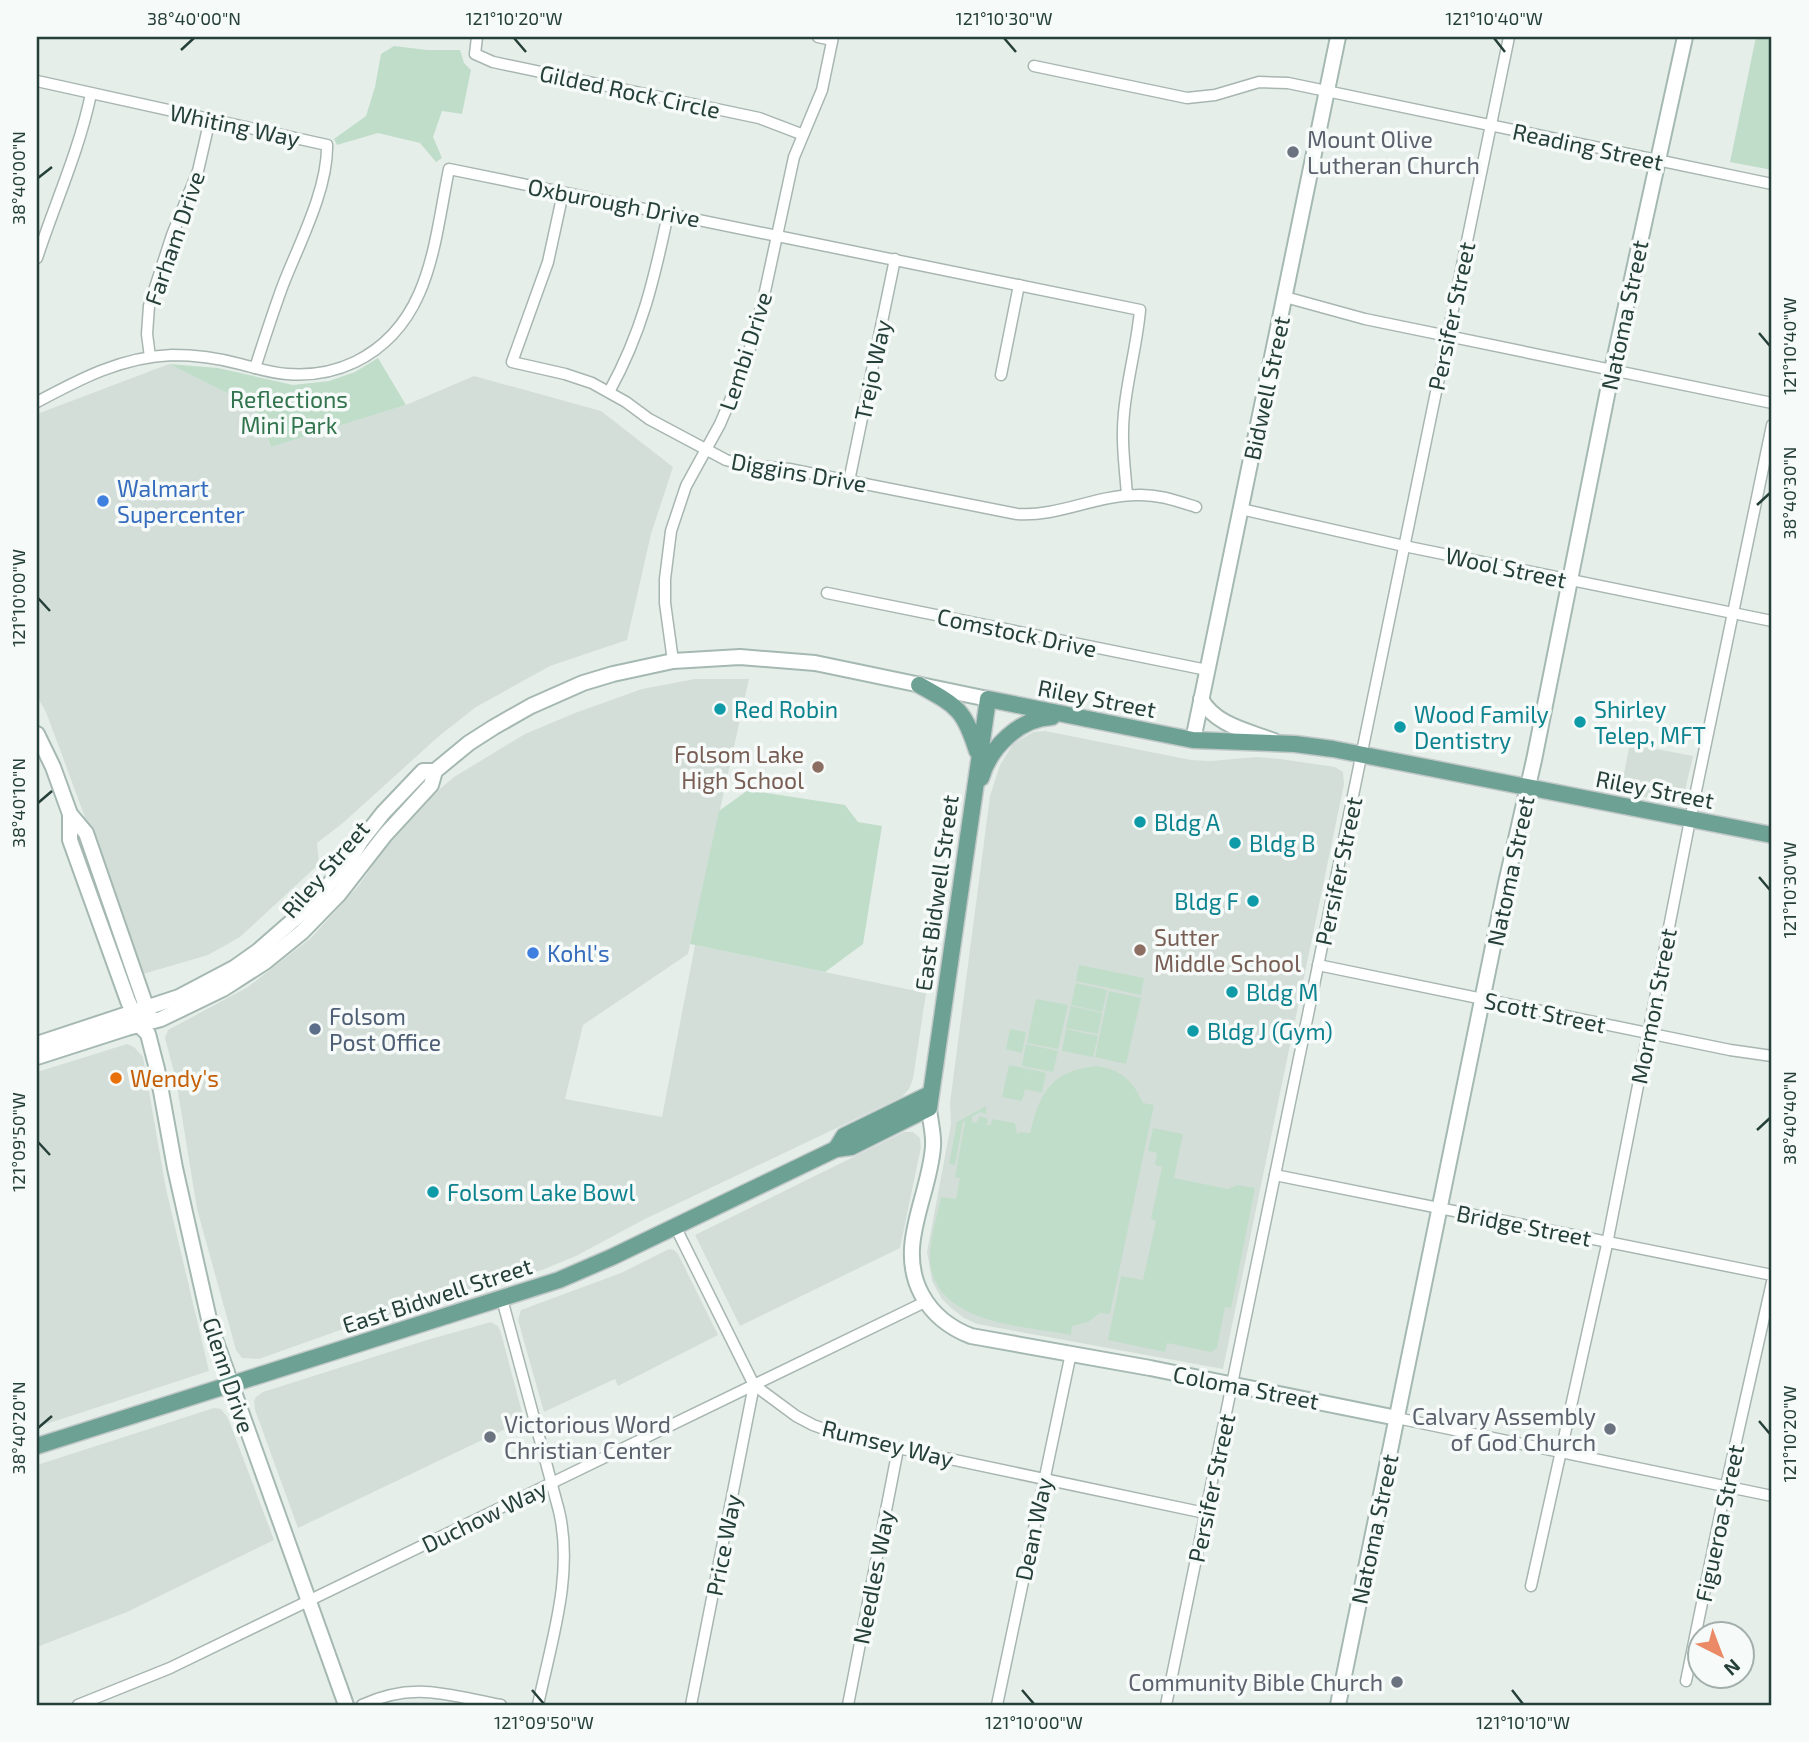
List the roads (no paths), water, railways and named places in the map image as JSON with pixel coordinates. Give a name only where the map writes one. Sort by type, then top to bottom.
[{"type":"main road","points":[[919,685],[958,709],[968,722],[979,757]]},
{"type":"main road","name":"Riley Street","points":[[988,699],[1193,740],[1278,743],[1363,755],[1772,835]]},
{"type":"main road","name":"East Bidwell Street","points":[[37,1446],[584,1270],[836,1149],[844,1136],[930,1101],[988,699]]},
{"type":"main road","points":[[972,803],[983,771],[1002,743],[1018,727],[1038,717],[1082,718]]},
{"type":"street","name":"Gilded Rock Circle","points":[[477,37],[475,54],[493,62],[759,118],[802,134]]},
{"type":"street","points":[[818,37],[833,38]]},
{"type":"street","name":"Bidwell Street","points":[[1193,740],[1338,37]]},
{"type":"street","name":"Persifer Street","points":[[1166,1705],[1509,37]]},
{"type":"street","name":"Natoma Street","points":[[1338,1705],[1612,370],[1685,37]]},
{"type":"street","name":"Lembi Drive","points":[[673,661],[665,603],[666,555],[677,508],[720,424],[746,363],[757,327],[794,157],[821,90],[833,38]]},
{"type":"street","name":"Reading Street","points":[[1034,66],[1187,97],[1210,96],[1250,83],[1269,81],[1772,184]]},
{"type":"street","name":"Whiting Way","points":[[37,81],[327,145],[327,161],[310,217],[255,368]]},
{"type":"street","points":[[37,258],[57,196],[77,152],[91,94]]},
{"type":"street","name":"Farham Drive","points":[[150,358],[147,320],[150,299],[198,171],[210,119]]},
{"type":"street","name":"Oxburough Drive","points":[[37,402],[105,368],[150,358],[196,356],[298,375],[332,370],[364,357],[392,336],[413,308],[425,282],[449,169],[1140,310],[1138,340],[1122,434],[1127,495]]},
{"type":"street","name":"Diggins Drive","points":[[563,193],[548,262],[513,362],[574,377],[609,392],[649,419],[706,451],[741,464],[789,469],[1007,513],[1049,514],[1127,495],[1153,495],[1196,507]]},
{"type":"street","points":[[609,392],[644,317],[668,214]]},
{"type":"street","name":"Trejo Way","points":[[849,481],[895,259]]},
{"type":"street","points":[[1001,375],[1020,285]]},
{"type":"street","points":[[1285,297],[1365,319],[1772,403]]},
{"type":"street","name":"Mormon Street","points":[[1531,1586],[1607,1240],[1772,425]]},
{"type":"street","name":"Wool Street","points":[[1241,509],[1404,546],[1772,621]]},
{"type":"street","name":"Comstock Drive","points":[[827,593],[1207,670]]},
{"type":"street","name":"Riley Street","points":[[37,1057],[204,999],[271,958],[323,913],[385,835],[431,785],[435,771],[469,743],[553,695],[613,674],[673,661],[729,657],[783,659],[988,699]]},
{"type":"street","points":[[1201,699],[1219,720],[1278,743]]},
{"type":"street","name":"Glenn Drive","points":[[37,734],[53,767],[70,814],[70,840],[144,1020]]},
{"type":"street","name":"Riley Street","points":[[37,1044],[144,1020],[234,968],[278,935],[329,885],[361,841],[423,771],[435,771]]},
{"type":"street","points":[[368,858],[372,839],[406,799],[407,787]]},
{"type":"street","name":"Glenn Drive","points":[[70,814],[86,833],[144,1020],[157,1069],[175,1168],[211,1328],[345,1705]]},
{"type":"street","points":[[70,840],[83,850],[97,884],[103,885]]},
{"type":"street","name":"Scott Street","points":[[1318,965],[1772,1056]]},
{"type":"street","name":"Coloma Street","points":[[930,1101],[933,1145],[911,1253],[913,1270],[925,1302],[954,1329],[971,1336],[1232,1385],[1772,1496]]},
{"type":"street","name":"Bridge Street","points":[[1275,1175],[1772,1275]]},
{"type":"street","name":"Rumsey Way","points":[[676,1226],[754,1385],[796,1416],[846,1437],[1205,1513]]},
{"type":"street","name":"Figueroa Street","points":[[1699,1620],[1772,1282]]},
{"type":"street","points":[[502,1298],[563,1527],[565,1562],[538,1705]]},
{"type":"street","name":"Duchow Way","points":[[78,1705],[170,1668],[925,1302]]},
{"type":"street","name":"Dean Way","points":[[997,1705],[1070,1353]]},
{"type":"street","name":"Price Way","points":[[691,1705],[754,1385]]},
{"type":"street","name":"Needles Way","points":[[848,1705],[898,1448]]},
{"type":"street","points":[[362,1705],[393,1693],[415,1690],[501,1705]]},
{"type":"place","name":"Mount Olive Lutheran Church","points":[[1293,152]]},
{"type":"place","name":"Walmart Supercenter","points":[[103,501]]},
{"type":"place","name":"Red Robin","points":[[720,709]]},
{"type":"place","name":"Shirley Telep, MFT","points":[[1580,722]]},
{"type":"place","name":"Wood Family Dentistry","points":[[1400,727]]},
{"type":"place","name":"Folsom Lake High School","points":[[818,767]]},
{"type":"place","name":"Bldg A","points":[[1140,822]]},
{"type":"place","name":"Bldg B","points":[[1235,843]]},
{"type":"place","name":"Bldg F","points":[[1253,901]]},
{"type":"place","name":"Sutter Middle School","points":[[1140,950]]},
{"type":"place","name":"Kohl's","points":[[533,953]]},
{"type":"place","name":"Bldg M","points":[[1232,992]]},
{"type":"place","name":"Folsom Post Office","points":[[315,1029]]},
{"type":"place","name":"Bldg J (Gym)","points":[[1193,1031]]},
{"type":"place","name":"Wendy's","points":[[116,1078]]},
{"type":"place","name":"Folsom Lake Bowl","points":[[433,1192]]},
{"type":"place","name":"Calvary Assembly of God Church","points":[[1610,1429]]},
{"type":"place","name":"Victorious Word Christian Center","points":[[490,1437]]},
{"type":"place","name":"Community Bible Church","points":[[1397,1682]]},
{"type":"park label","name":"Reflections Mini Park","points":[[289,412]]}]
